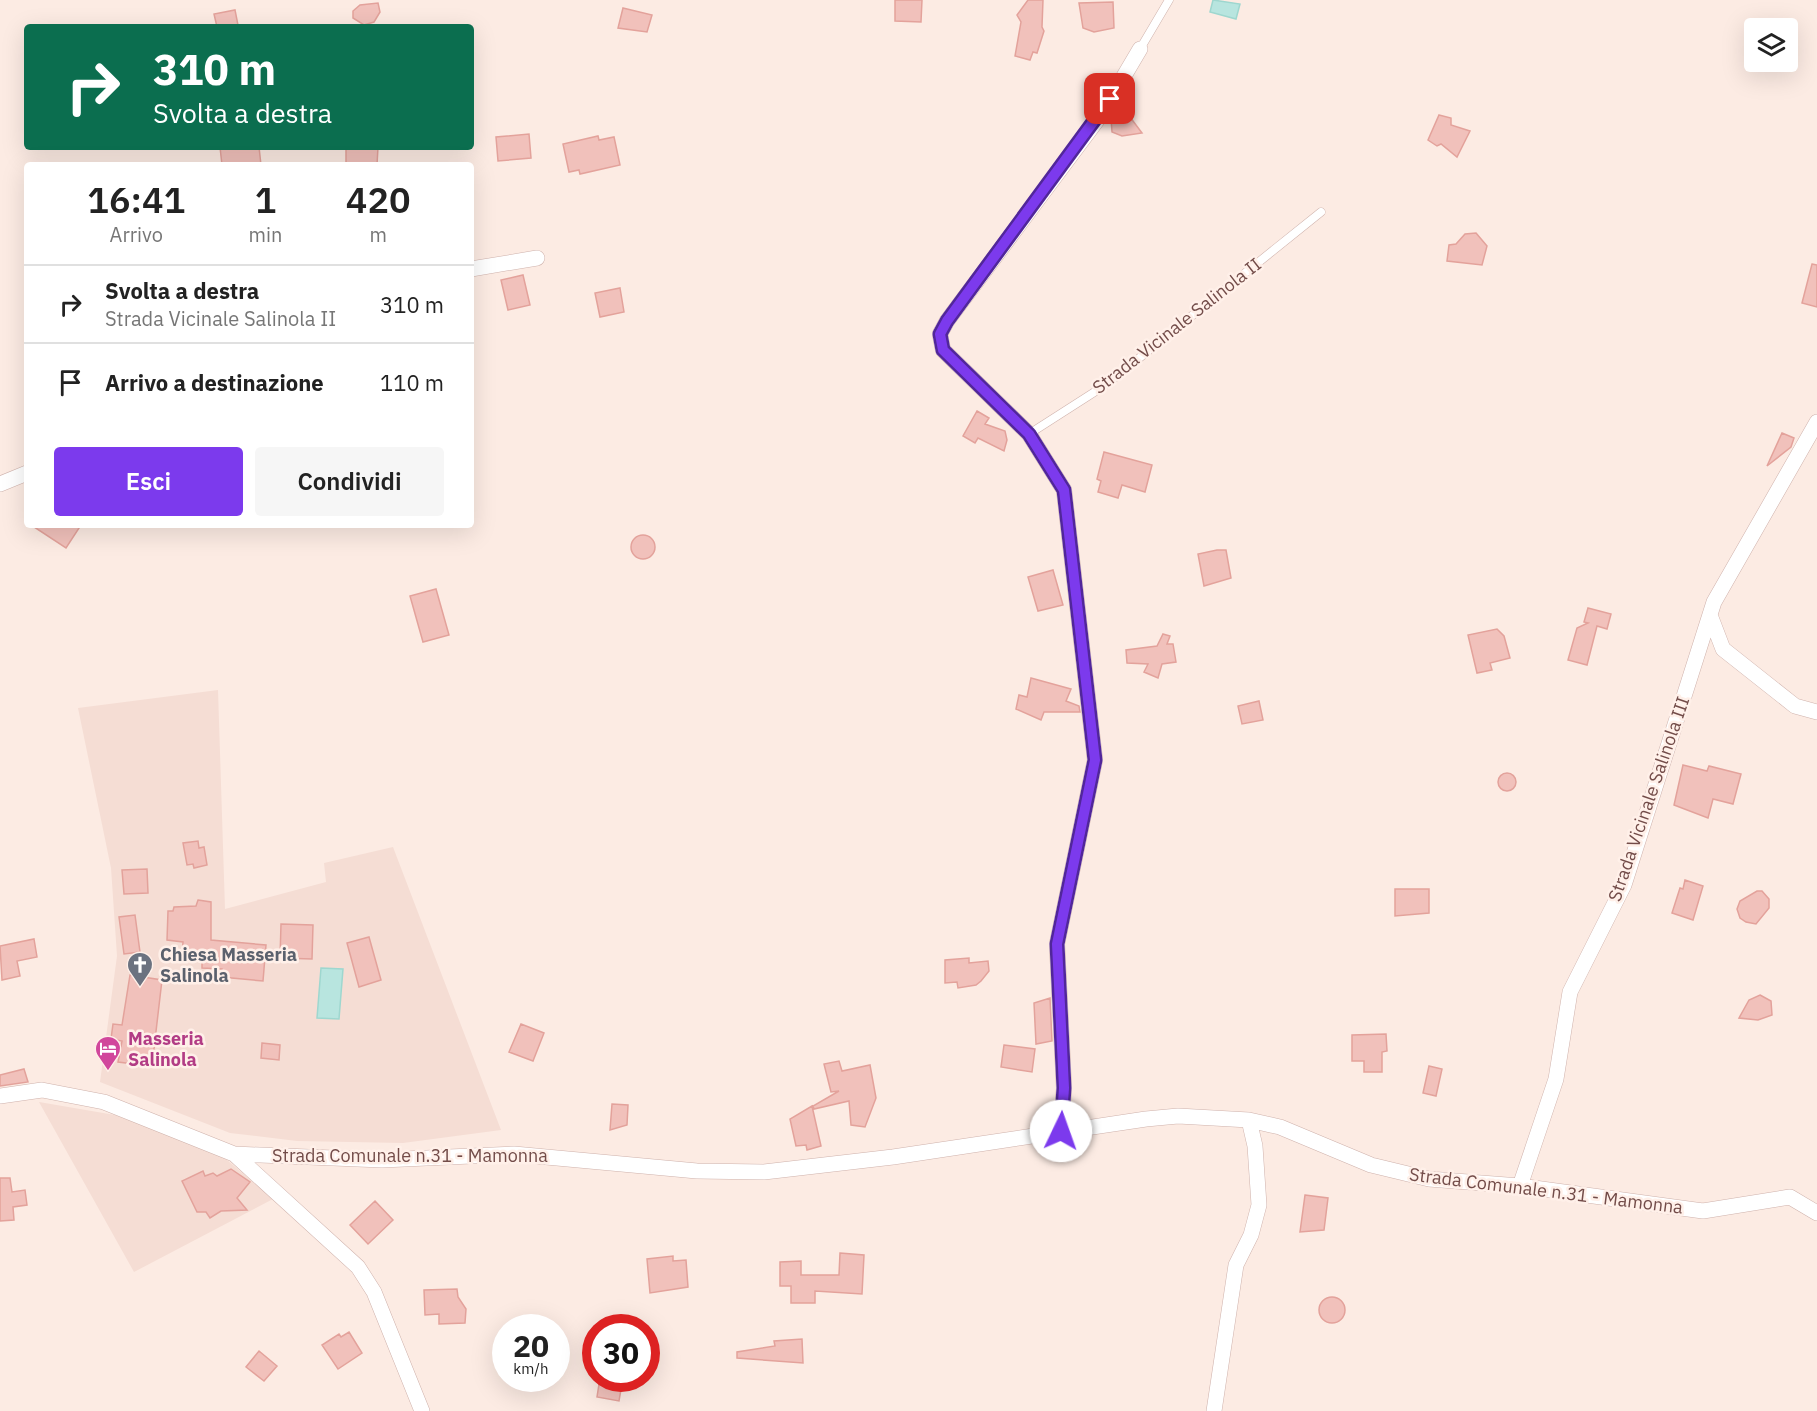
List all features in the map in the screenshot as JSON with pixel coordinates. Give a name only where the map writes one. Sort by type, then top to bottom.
[{"type":"street","points":[[1061,1131],[1064,1088],[1057,944],[1095,760],[1064,490],[1029,434],[943,350],[940,334],[954,311],[1101,115],[1140,49]]},
{"type":"street","points":[[474,268],[537,258]]},
{"type":"street","name":"Strada Vicinale Salinola III","points":[[1520,1186],[1556,1079],[1570,992],[1624,885],[1714,602],[1817,422]]},
{"type":"street","points":[[0,484],[24,474]]},
{"type":"street","points":[[1710,615],[1723,649],[1795,706],[1817,712]]},
{"type":"street","name":"Strada Comunale n.31 - Mamonna","points":[[0,1096],[42,1090],[104,1102],[234,1154],[382,1160],[514,1154],[697,1171],[764,1172],[893,1157],[1061,1131],[1178,1116],[1249,1120],[1280,1126],[1371,1165],[1429,1179],[1520,1186],[1703,1211],[1790,1197],[1817,1214]]},
{"type":"street","points":[[1214,1411],[1236,1265],[1251,1234],[1259,1205],[1255,1146],[1249,1120]]},
{"type":"street","points":[[234,1154],[358,1267],[374,1292],[422,1411]]},
{"type":"lane","points":[[1140,49],[1169,0]]},
{"type":"lane","name":"Strada Vicinale Salinola II","points":[[1029,434],[1107,384],[1321,213]]},
{"type":"shaded area","points":[[218,690],[225,909],[326,882],[324,863],[393,847],[501,1130],[403,1143],[297,1141],[230,1133],[100,1082],[117,956],[111,868],[78,708]]},
{"type":"shaded area","points":[[39,1102],[115,1115],[221,1155],[273,1199],[134,1272]]},
{"type":"water","points":[[1213,0],[1240,4],[1236,19],[1210,12]]},
{"type":"water","points":[[321,968],[343,969],[339,1019],[317,1018]]},
{"type":"building","points":[[895,0],[922,0],[921,22],[895,21]]},
{"type":"building","points":[[1028,0],[1043,0],[1042,27],[1044,31],[1037,53],[1033,52],[1030,60],[1015,56],[1021,22],[1017,15]]},
{"type":"building","points":[[1113,2],[1114,28],[1094,32],[1083,28],[1079,3]]},
{"type":"building","points":[[378,3],[380,12],[374,22],[362,24],[353,18],[353,11],[360,5]]},
{"type":"building","points":[[623,8],[652,15],[647,32],[618,28]]},
{"type":"building","points":[[235,10],[238,24],[216,24],[214,14]]},
{"type":"building","points":[[1121,105],[1142,133],[1122,136],[1112,132],[1111,118]]},
{"type":"building","points":[[1439,115],[1451,118],[1451,125],[1470,131],[1457,157],[1441,144],[1437,146],[1428,140]]},
{"type":"building","points":[[529,134],[531,158],[498,161],[496,137]]},
{"type":"building","points":[[598,136],[599,140],[614,137],[620,165],[580,174],[579,170],[569,172],[563,144]]},
{"type":"building","points":[[220,150],[259,150],[261,162],[222,162]]},
{"type":"building","points":[[346,150],[378,150],[377,162],[346,162]]},
{"type":"building","points":[[1476,233],[1487,246],[1482,265],[1447,261],[1449,245],[1456,244],[1465,234]]},
{"type":"building","points":[[1812,264],[1817,265],[1817,307],[1802,303]]},
{"type":"building","points":[[523,275],[530,305],[508,310],[501,280]]},
{"type":"building","points":[[620,288],[624,312],[600,317],[595,293]]},
{"type":"building","points":[[977,411],[989,418],[985,424],[1005,431],[1007,440],[1004,451],[978,438],[975,443],[963,436]]},
{"type":"building","points":[[1782,433],[1794,438],[1791,447],[1767,466]]},
{"type":"building","points":[[1104,452],[1152,465],[1145,492],[1122,485],[1118,498],[1098,492],[1101,481],[1097,479]]},
{"type":"building","points":[[36,528],[79,528],[66,548]]},
{"type":"building","points":[[643,535],[652,538],[655,547],[652,556],[643,559],[634,556],[631,547],[634,538]]},
{"type":"building","points":[[1226,550],[1231,578],[1204,586],[1198,554]]},
{"type":"building","points":[[1053,570],[1063,605],[1038,611],[1028,577]]},
{"type":"building","points":[[436,589],[449,635],[423,642],[410,596]]},
{"type":"building","points":[[1588,608],[1611,614],[1607,629],[1597,626],[1587,665],[1568,660],[1577,628],[1588,623],[1584,622]]},
{"type":"building","points":[[1497,629],[1504,636],[1510,658],[1490,663],[1492,670],[1477,673],[1468,635]]},
{"type":"building","points":[[1163,634],[1170,636],[1167,644],[1173,644],[1176,662],[1162,664],[1158,678],[1144,672],[1148,664],[1127,663],[1126,650],[1157,646]]},
{"type":"building","points":[[1031,678],[1071,689],[1066,701],[1079,706],[1080,712],[1044,712],[1041,720],[1016,709],[1019,695],[1027,697]]},
{"type":"building","points":[[1259,701],[1263,720],[1242,724],[1238,706]]},
{"type":"building","points":[[1683,765],[1707,771],[1709,766],[1741,774],[1733,804],[1713,799],[1708,818],[1674,805]]},
{"type":"building","points":[[1503,773],[1511,773],[1516,778],[1514,789],[1503,791],[1498,786],[1498,778]]},
{"type":"building","points":[[198,841],[199,848],[204,847],[207,865],[194,868],[193,864],[187,865],[183,843]]},
{"type":"building","points":[[147,869],[148,893],[124,894],[122,870]]},
{"type":"building","points":[[1685,880],[1703,886],[1693,920],[1672,913]]},
{"type":"building","points":[[1395,889],[1429,889],[1429,913],[1395,916]]},
{"type":"building","points":[[1757,891],[1762,891],[1769,899],[1769,908],[1756,924],[1740,918],[1737,909],[1740,901]]},
{"type":"building","points":[[198,900],[211,902],[211,940],[266,945],[263,981],[221,977],[222,969],[202,968],[202,960],[182,959],[183,942],[167,940],[168,911],[173,911],[174,907],[196,906]]},
{"type":"building","points":[[135,915],[140,952],[124,954],[119,917]]},
{"type":"building","points":[[281,924],[313,925],[312,959],[280,958]]},
{"type":"building","points":[[369,937],[381,980],[359,987],[347,943]]},
{"type":"building","points":[[34,939],[37,957],[17,961],[20,976],[2,980],[0,946]]},
{"type":"building","points":[[969,958],[969,963],[988,961],[989,971],[981,981],[976,985],[958,988],[957,982],[945,983],[945,960]]},
{"type":"building","name":"Masseria Salinola","points":[[130,975],[162,980],[153,1057],[136,1054],[134,1064],[118,1062],[122,1041],[111,1039],[113,1024],[122,1025]]},
{"type":"building","points":[[1760,995],[1771,1001],[1772,1015],[1758,1020],[1739,1018],[1749,1000]]},
{"type":"building","points":[[1050,998],[1052,1041],[1036,1044],[1034,1003]]},
{"type":"building","points":[[521,1024],[544,1033],[533,1061],[509,1052]]},
{"type":"building","points":[[1386,1034],[1387,1051],[1382,1052],[1382,1072],[1364,1072],[1364,1061],[1352,1061],[1352,1035]]},
{"type":"building","points":[[262,1043],[280,1045],[279,1060],[261,1058]]},
{"type":"building","points":[[1004,1045],[1035,1049],[1032,1072],[1001,1067]]},
{"type":"building","points":[[839,1061],[842,1071],[870,1065],[876,1098],[865,1127],[851,1125],[849,1101],[814,1109],[813,1106],[839,1091],[831,1092],[824,1064]]},
{"type":"building","points":[[1429,1066],[1442,1069],[1436,1096],[1423,1093]]},
{"type":"building","points":[[24,1069],[28,1082],[0,1086],[0,1075]]},
{"type":"building","points":[[612,1104],[628,1105],[627,1125],[610,1130]]},
{"type":"building","points":[[812,1106],[821,1146],[807,1150],[806,1145],[796,1146],[790,1119]]},
{"type":"building","points":[[231,1169],[250,1182],[237,1198],[247,1210],[221,1211],[210,1218],[206,1212],[197,1212],[182,1181],[203,1171],[205,1176],[213,1173],[217,1176]]},
{"type":"building","points":[[0,1178],[10,1178],[12,1192],[25,1190],[27,1205],[13,1207],[14,1220],[0,1221]]},
{"type":"building","points":[[1305,1195],[1328,1198],[1324,1230],[1300,1232]]},
{"type":"building","points":[[375,1201],[393,1220],[368,1244],[350,1225]]},
{"type":"building","points":[[840,1253],[864,1255],[862,1294],[815,1291],[815,1303],[791,1303],[791,1286],[780,1286],[780,1262],[801,1261],[801,1275],[839,1275]]},
{"type":"building","points":[[673,1256],[673,1261],[686,1260],[688,1287],[650,1293],[647,1259]]},
{"type":"building","points":[[457,1289],[458,1297],[466,1309],[465,1323],[439,1324],[439,1314],[425,1315],[424,1290]]},
{"type":"building","points":[[1332,1297],[1341,1301],[1345,1310],[1341,1319],[1332,1323],[1323,1319],[1319,1310],[1323,1301]]},
{"type":"building","points":[[349,1332],[362,1353],[338,1369],[322,1345],[339,1334],[341,1337]]},
{"type":"building","points":[[802,1339],[803,1363],[737,1358],[737,1352],[775,1346],[774,1341]]},
{"type":"building","points":[[259,1351],[277,1366],[264,1381],[246,1367]]},
{"type":"building","points":[[598,1392],[621,1392],[619,1401],[597,1397]]},
{"type":"place","name":"Chiesa Masseria Salinola","points":[[140,988]]},
{"type":"place","name":"Masseria Salinola","points":[[108,1072]]},
{"type":"route","points":[[1061,1131],[1064,1088],[1056,964],[1057,944],[1095,760],[1064,490],[1029,434],[943,350],[940,334],[947,321],[1101,115],[1110,99]]}]
